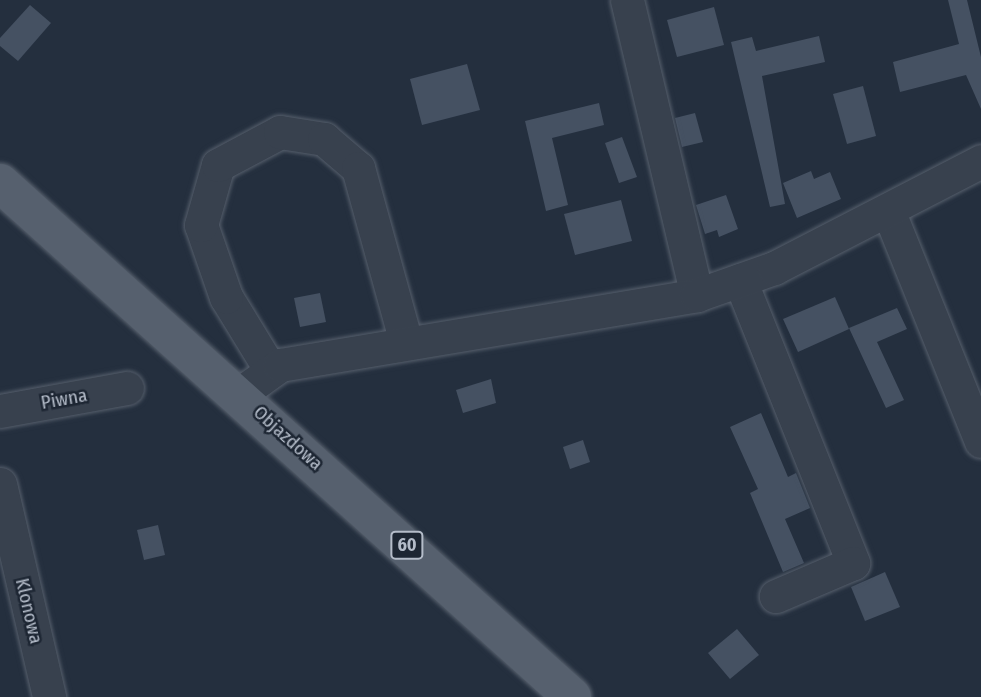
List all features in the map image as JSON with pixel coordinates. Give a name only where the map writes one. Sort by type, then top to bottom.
[{"type":"main road","name":"Objazdowa","points":[[0,183],[572,697]]},
{"type":"street","points":[[627,0],[697,295]]},
{"type":"street","points":[[270,369],[226,297],[201,225],[218,166],[280,132],[324,139],[358,168],[406,342]]},
{"type":"street","points":[[239,395],[270,369],[406,342],[697,295],[774,268],[981,161]]},
{"type":"street","points":[[888,210],[981,441]]},
{"type":"street","points":[[740,280],[853,563],[776,596]]},
{"type":"street","name":"Piwna","points":[[0,411],[127,388]]},
{"type":"street","name":"Klonowa","points":[[0,484],[49,697]]},
{"type":"building","points":[[948,0],[967,0],[981,57],[981,109],[966,75],[900,92],[893,62],[959,44]]},
{"type":"building","points":[[30,5],[51,23],[18,61],[0,46],[0,38]]},
{"type":"building","points":[[714,7],[724,45],[677,57],[667,20]]},
{"type":"building","points":[[819,36],[825,62],[762,76],[785,204],[770,207],[731,42],[752,37],[756,51]]},
{"type":"building","points":[[467,64],[480,110],[422,125],[410,79]]},
{"type":"building","points":[[863,86],[876,136],[847,144],[833,94]]},
{"type":"building","points":[[599,103],[604,125],[552,138],[568,205],[546,211],[525,121]]},
{"type":"building","points":[[695,113],[703,142],[682,147],[675,118]]},
{"type":"building","points":[[622,137],[637,177],[619,183],[605,143]]},
{"type":"building","points":[[811,171],[814,179],[830,172],[841,199],[797,218],[783,183]]},
{"type":"building","points":[[726,195],[738,229],[719,237],[717,230],[705,234],[696,205]]},
{"type":"building","points":[[621,200],[632,241],[575,255],[564,214]]},
{"type":"building","points":[[320,293],[326,322],[300,327],[294,298]]},
{"type":"building","points":[[835,297],[849,329],[798,352],[783,319]]},
{"type":"building","points":[[897,308],[907,329],[877,342],[904,400],[886,408],[849,328]]},
{"type":"building","points":[[491,379],[496,403],[463,413],[456,390]]},
{"type":"building","points":[[761,413],[788,477],[796,473],[810,508],[785,519],[804,563],[783,572],[750,493],[758,489],[730,427]]},
{"type":"building","points":[[583,440],[590,462],[570,469],[563,447]]},
{"type":"building","points":[[158,525],[165,555],[144,560],[137,530]]},
{"type":"building","points":[[885,572],[900,607],[865,621],[851,587]]},
{"type":"building","points":[[737,629],[759,655],[730,679],[708,653]]}]
